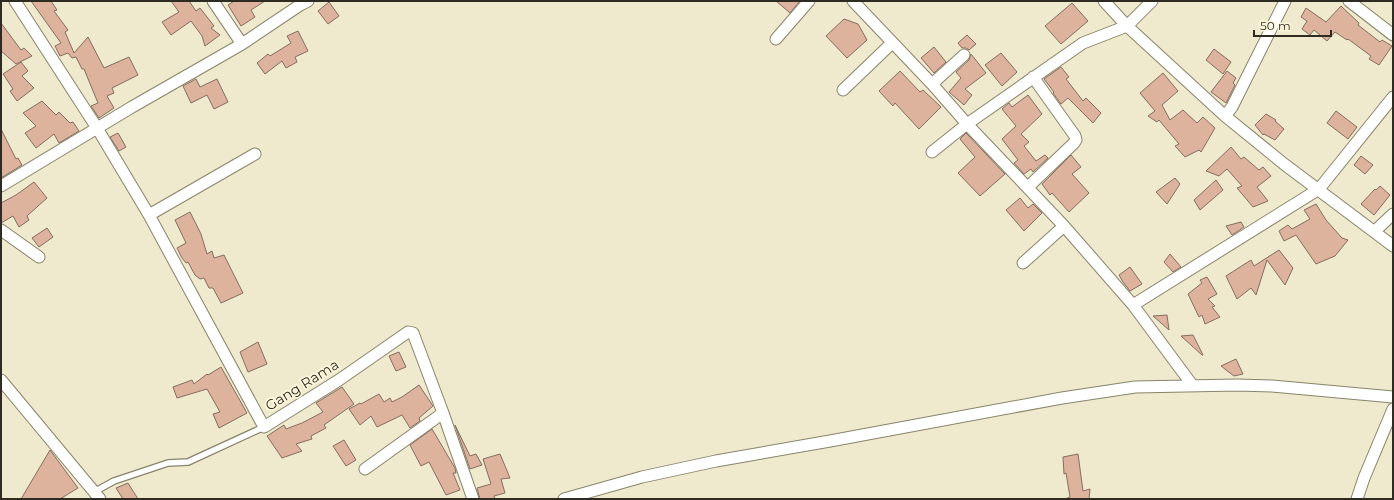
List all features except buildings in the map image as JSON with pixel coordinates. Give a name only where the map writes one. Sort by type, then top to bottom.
[{"type":"street","name":"Gang Rama","points":[[15,1],[97,128],[149,215],[264,426],[339,380],[408,332],[413,333],[473,499]]},
{"type":"street","points":[[213,1],[242,44]]},
{"type":"street","points":[[1,186],[132,107],[242,44],[308,1]]},
{"type":"street","points":[[776,39],[809,1]]},
{"type":"street","points":[[854,1],[932,84],[967,124],[1064,226],[1133,305],[1193,386]]},
{"type":"street","points":[[1104,1],[1127,26],[1226,116],[1284,164],[1393,246]]},
{"type":"street","points":[[932,152],[967,124],[1083,43],[1127,26],[1152,1]]},
{"type":"street","points":[[1226,116],[1232,107],[1285,1]]},
{"type":"street","points":[[1349,1],[1393,35]]},
{"type":"street","points":[[843,90],[892,43]]},
{"type":"street","points":[[932,84],[964,55]]},
{"type":"street","points":[[1028,187],[1074,144],[1076,140],[1033,77]]},
{"type":"street","points":[[1133,305],[1318,189],[1393,97]]},
{"type":"street","points":[[149,215],[255,154]]},
{"type":"street","points":[[1375,231],[1393,214]]},
{"type":"street","points":[[1023,263],[1064,226]]},
{"type":"street","points":[[1,230],[39,257]]},
{"type":"street","points":[[1,381],[97,495]]},
{"type":"street","points":[[564,499],[642,477],[716,461],[1062,398],[1135,387],[1236,385],[1272,386],[1393,397]]},
{"type":"street","points":[[1358,499],[1364,478],[1393,409]]},
{"type":"street","points":[[365,469],[443,413]]},
{"type":"lane","points":[[97,495],[114,481],[168,463],[188,462],[264,426]]}]
